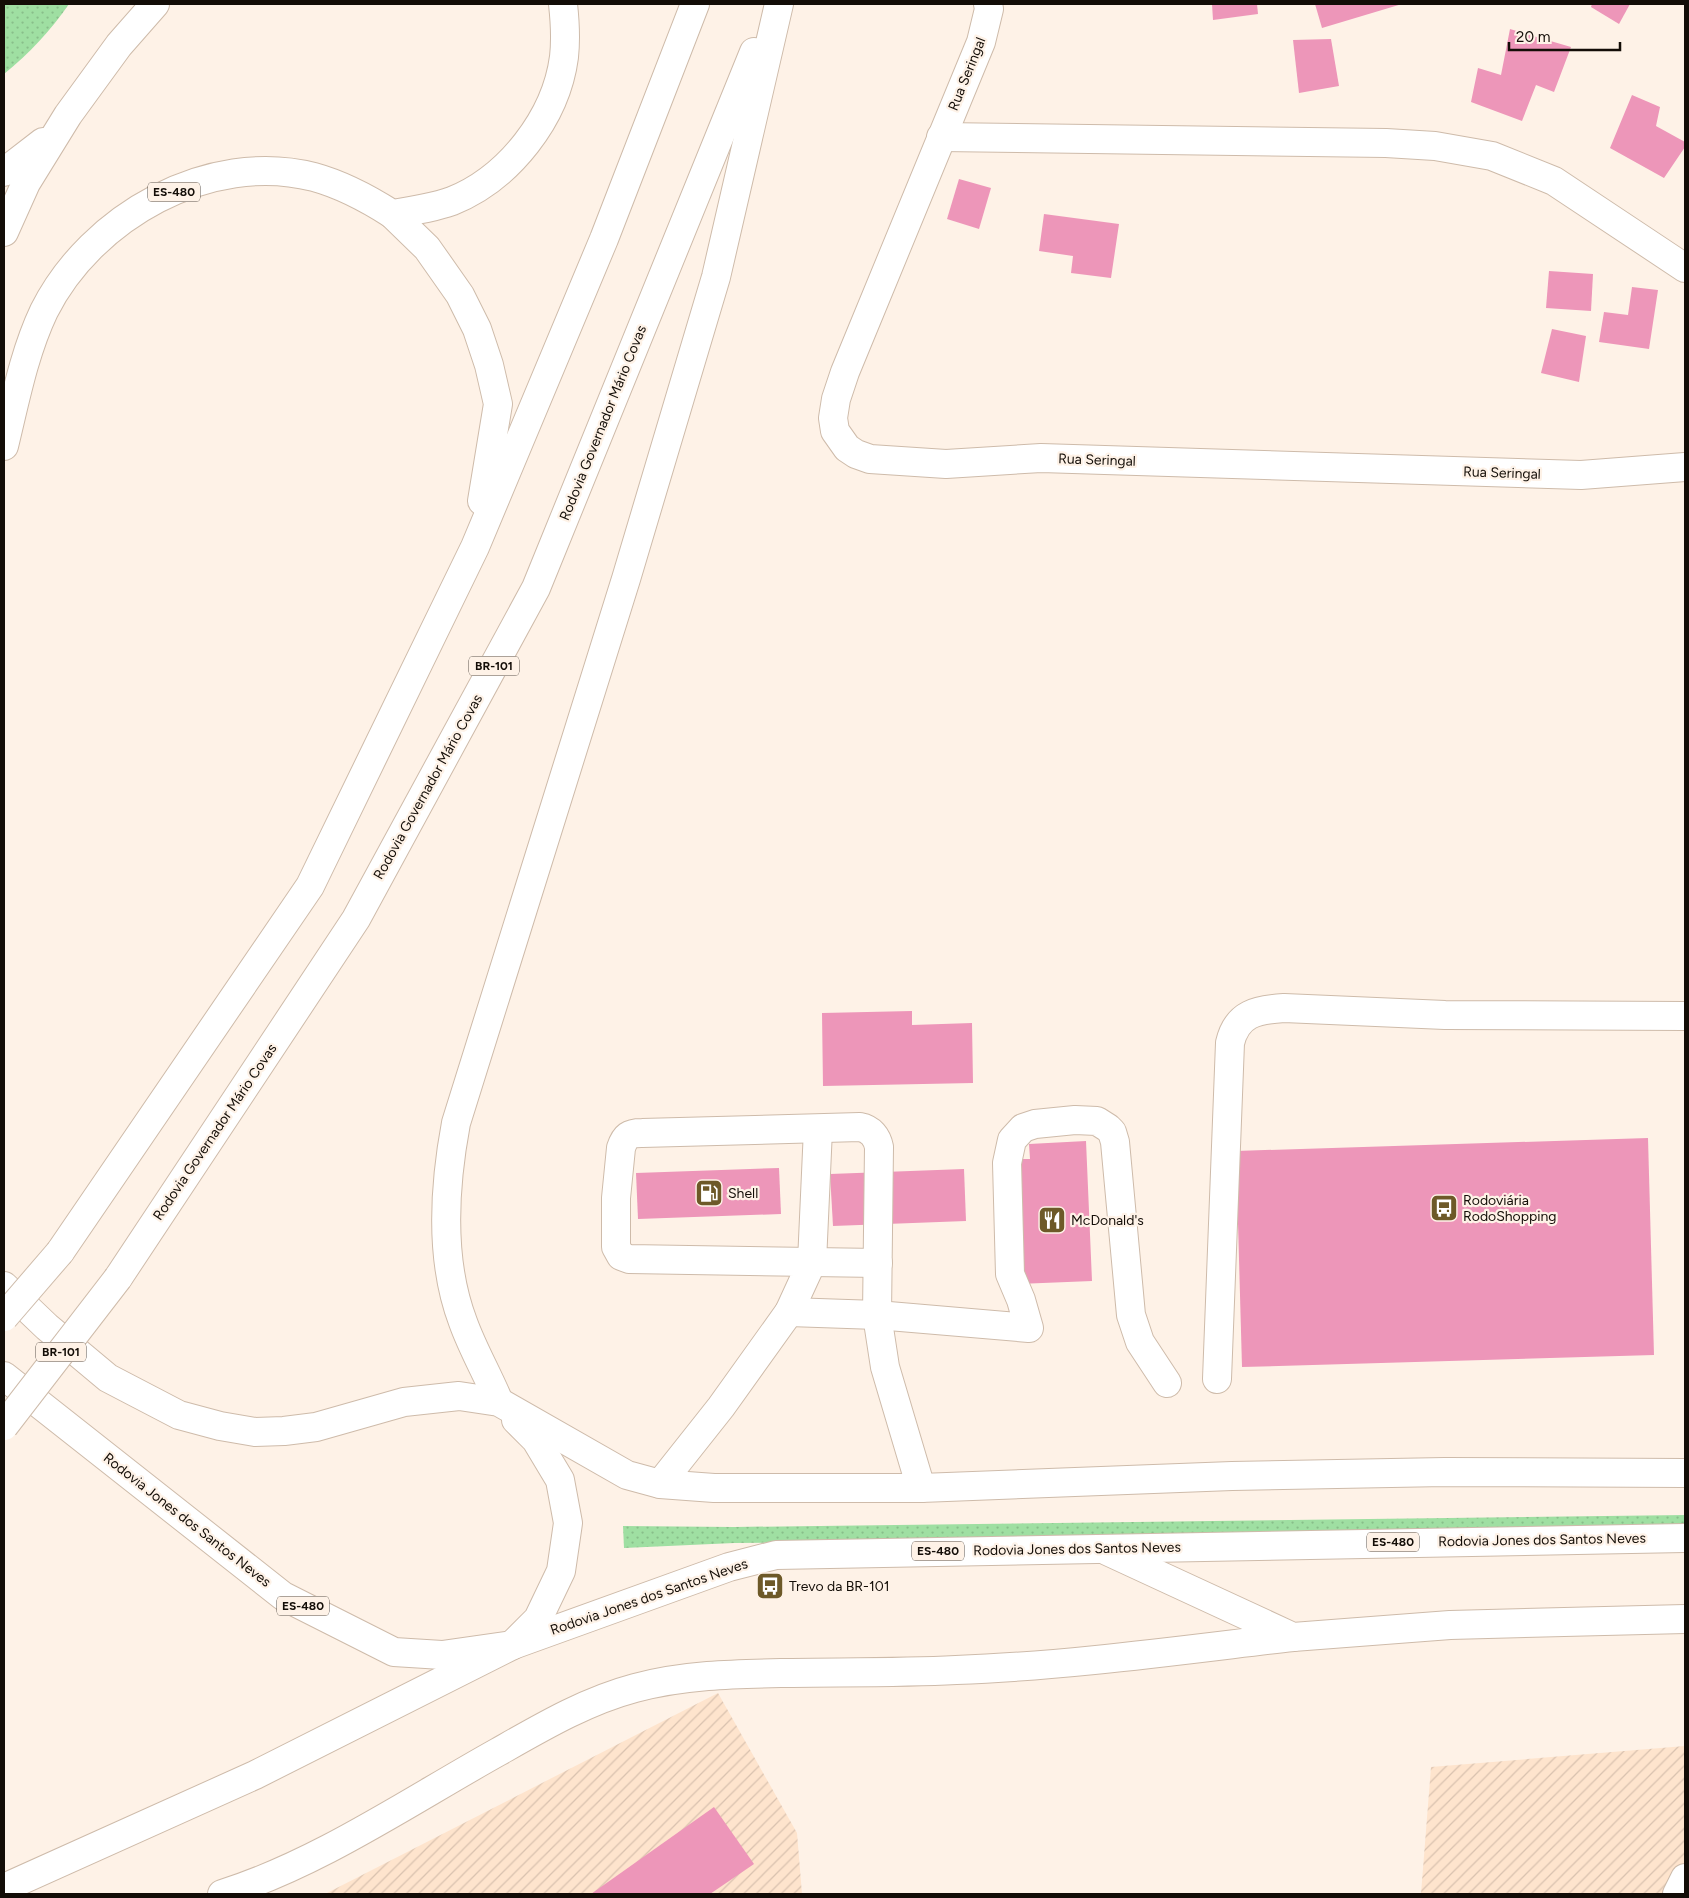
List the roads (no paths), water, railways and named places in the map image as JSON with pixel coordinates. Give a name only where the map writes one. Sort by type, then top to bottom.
[{"type":"main road","points":[[4,232],[26,184],[68,115],[119,45],[155,4]]},
{"type":"main road","points":[[392,214],[423,210],[453,200],[480,186],[505,167],[526,144],[544,117],[556,89],[563,59],[566,28],[563,4]]},
{"type":"main road","points":[[4,1317],[60,1252],[310,886],[475,547],[604,239],[695,4]]},
{"type":"main road","name":"Rodovia Governador Mário Covas","points":[[4,1426],[118,1278],[356,919],[536,588],[774,4]]},
{"type":"main road","points":[[4,1888],[255,1776],[513,1645],[538,1619],[561,1571],[568,1523],[560,1480],[536,1440],[499,1402],[462,1322],[453,1285],[448,1247],[446,1208],[448,1165],[456,1122],[624,589],[716,277],[779,4]]},
{"type":"main road","name":"Rua Seringal","points":[[994,6],[981,42],[845,372],[836,399],[833,418],[835,431],[847,448],[856,454],[870,459],[946,464],[1041,458],[1581,475],[1685,466]]},
{"type":"main road","points":[[4,172],[43,142],[68,115]]},
{"type":"main road","points":[[941,137],[1386,143],[1435,146],[1473,152],[1492,156],[1554,181],[1685,268]]},
{"type":"main road","name":"ES-480","points":[[4,446],[32,340],[45,310],[62,283],[82,257],[105,235],[138,210],[159,198],[190,185],[221,176],[253,172],[283,172],[312,177],[341,186],[368,198],[392,214]]},
{"type":"main road","points":[[392,214],[415,234],[427,248],[460,295],[477,329],[489,365],[498,404],[475,547]]},
{"type":"main road","points":[[1217,1379],[1230,1043],[1232,1033],[1248,1015],[1266,1009],[1284,1008],[1445,1015],[1685,1016]]},
{"type":"main road","points":[[789,1312],[877,1315],[1029,1328],[1021,1300],[1010,1274],[1007,1163],[1012,1140],[1023,1128],[1041,1122],[1097,1121],[1112,1132],[1117,1155],[1131,1316],[1140,1342],[1167,1383]]},
{"type":"main road","points":[[878,1263],[629,1259],[621,1256],[616,1247],[616,1198],[621,1148],[626,1137],[633,1133],[860,1127],[872,1133],[879,1148],[878,1263],[877,1315],[885,1367],[921,1488]]},
{"type":"main road","points":[[660,1484],[721,1407],[789,1312],[812,1262],[818,1129]]},
{"type":"main road","points":[[4,1286],[40,1320],[108,1378],[179,1415],[220,1426],[255,1432],[284,1431],[316,1426],[404,1402],[459,1396],[499,1402],[627,1475],[660,1484],[714,1488],[921,1488],[1232,1476],[1426,1472],[1685,1473]]},
{"type":"main road","name":"Rodovia Jones dos Santos Neves","points":[[4,1376],[284,1596],[394,1652],[442,1655],[513,1645],[729,1567],[776,1555],[1685,1538]]},
{"type":"main road","points":[[1101,1548],[1293,1638]]},
{"type":"main road","points":[[222,1894],[270,1877],[326,1849],[560,1718],[594,1702],[636,1688],[668,1681],[724,1674],[957,1670],[1097,1659],[1293,1638],[1450,1626],[1685,1620]]},
{"type":"main road","points":[[1677,1894],[1685,1878]]},
{"type":"place","name":"Shell","points":[[709,1193]]},
{"type":"place","name":"Rodoviária RodoShopping","points":[[1444,1208]]},
{"type":"place","name":"McDonald's","points":[[1052,1220]]},
{"type":"place","name":"Trevo da BR-101","points":[[770,1586]]}]
